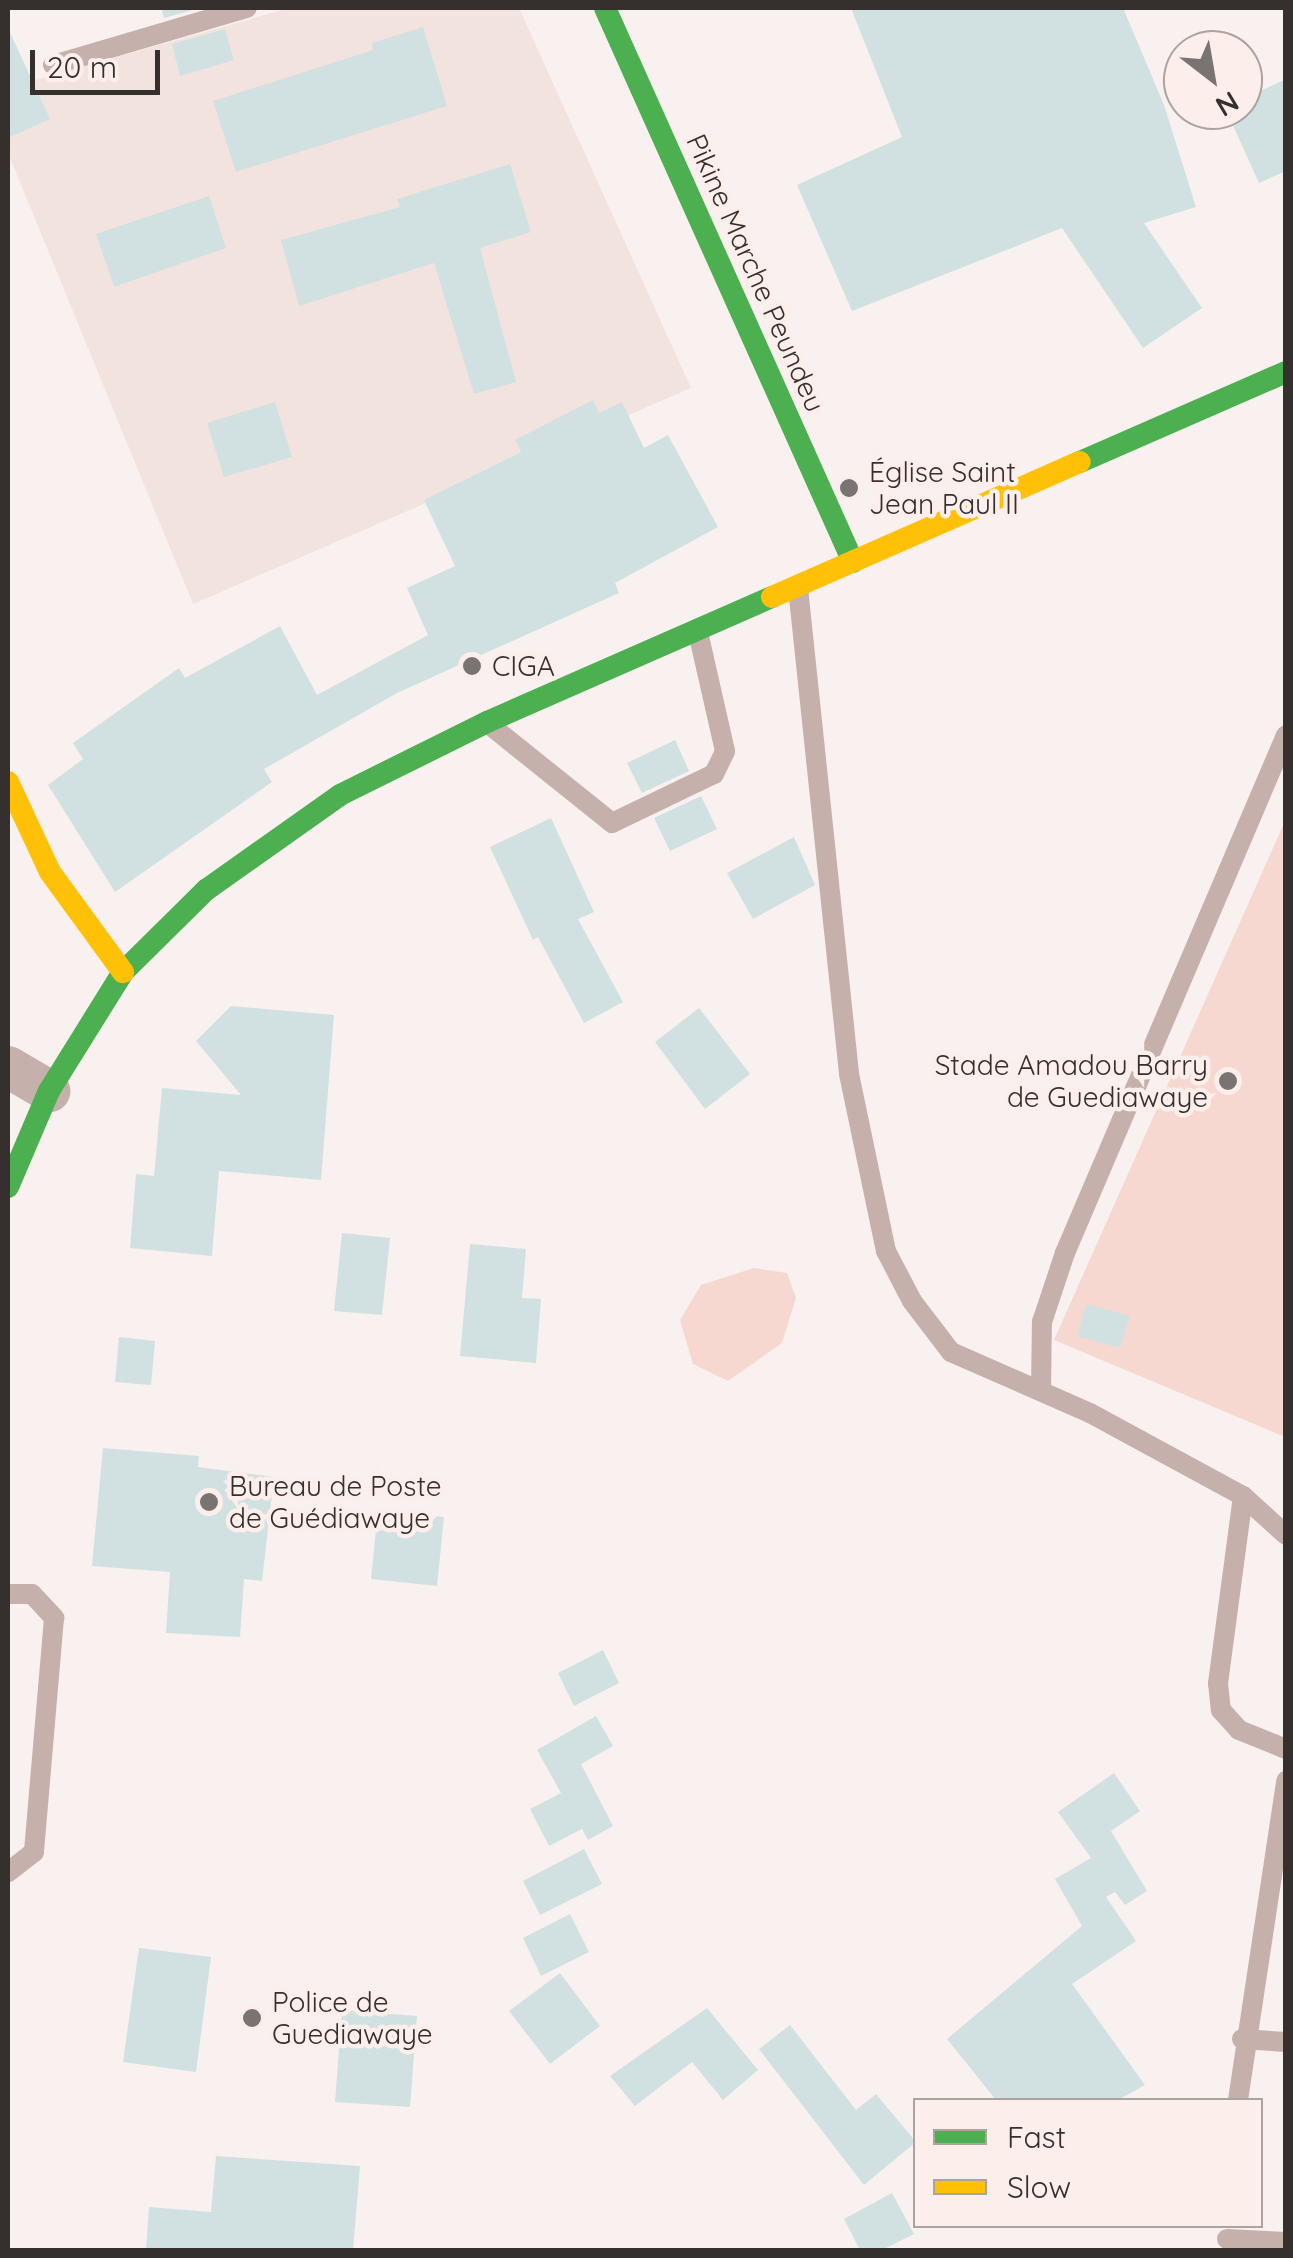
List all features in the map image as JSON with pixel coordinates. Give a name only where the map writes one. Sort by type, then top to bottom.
[{"type":"main road","name":"Pikine Marche Peundeu","points":[[605,8],[854,562]]},
{"type":"main road","points":[[8,1188],[49,1091],[123,972],[206,890],[272,838],[340,795],[487,722],[1286,372]]},
{"type":"main road","points":[[8,782],[50,872],[123,972]]},
{"type":"street","points":[[8,1067],[49,1091]]},
{"type":"lane","points":[[54,64],[247,8]]},
{"type":"lane","points":[[798,586],[850,1074],[886,1251],[912,1301],[951,1352],[1042,1390],[1243,1496],[1286,1536]]},
{"type":"lane","points":[[487,722],[612,823],[714,774],[724,751],[698,630]]},
{"type":"lane","points":[[1042,1390],[1042,1322],[1065,1253],[1286,735]]},
{"type":"lane","points":[[1243,1496],[1218,1683],[1221,1710],[1239,1730],[1286,1749]]},
{"type":"lane","points":[[8,1594],[32,1594],[54,1618],[34,1852],[8,1872]]},
{"type":"lane","points":[[1238,2098],[1242,2039],[1286,1781]]},
{"type":"lane","points":[[1242,2039],[1286,2042]]},
{"type":"lane","points":[[1227,2238],[1286,2242]]},
{"type":"shaded area","points":[[289,8],[519,8],[691,388],[193,604],[8,153],[8,88]]},
{"type":"shaded area","name":"Stade Amadou Barry de Guediawaye","points":[[1285,821],[1285,1437],[1054,1340]]},
{"type":"shaded area","points":[[754,1268],[787,1273],[796,1298],[782,1343],[728,1381],[693,1364],[680,1320],[701,1285]]},
{"type":"building","points":[[161,8],[200,8],[164,18]]},
{"type":"building","points":[[851,8],[1123,8],[1163,103],[1163,130],[1172,130],[1196,207],[1144,223],[1202,308],[1143,348],[1062,228],[852,311],[797,185],[902,137]]},
{"type":"building","points":[[423,27],[447,106],[236,172],[213,101],[373,50],[372,43]]},
{"type":"building","points":[[8,28],[50,119],[8,138]]},
{"type":"building","points":[[225,29],[234,60],[180,76],[172,44]]},
{"type":"building","points":[[1286,79],[1286,171],[1259,183],[1235,130],[1263,130],[1263,90]]},
{"type":"building","points":[[510,164],[531,232],[480,248],[516,382],[474,394],[434,263],[299,306],[281,240],[400,207],[397,199]]},
{"type":"building","points":[[209,196],[226,248],[114,287],[96,234]]},
{"type":"building","points":[[593,400],[599,413],[622,402],[644,448],[668,435],[718,527],[615,583],[619,593],[397,693],[264,769],[272,782],[115,892],[48,785],[83,759],[73,743],[179,668],[185,678],[280,626],[317,695],[428,635],[407,588],[455,566],[424,500],[521,452],[515,440]]},
{"type":"building","points":[[275,402],[292,457],[224,477],[207,423]]},
{"type":"building","points":[[675,740],[689,771],[642,793],[627,763]]},
{"type":"building","points":[[701,796],[717,829],[670,851],[654,818]]},
{"type":"building","points":[[551,818],[594,912],[578,919],[623,1002],[584,1023],[538,937],[533,940],[490,847]]},
{"type":"building","points":[[794,837],[815,885],[753,919],[727,873]]},
{"type":"building","points":[[231,1006],[334,1015],[321,1180],[219,1171],[212,1256],[130,1248],[136,1174],[154,1176],[162,1088],[241,1095],[196,1041]]},
{"type":"building","points":[[699,1008],[750,1074],[705,1109],[655,1042]]},
{"type":"building","points":[[342,1233],[390,1238],[382,1315],[334,1311]]},
{"type":"building","points":[[470,1244],[526,1249],[522,1298],[541,1299],[536,1363],[460,1356]]},
{"type":"building","points":[[1086,1304],[1130,1316],[1120,1348],[1077,1336]]},
{"type":"building","points":[[119,1337],[155,1341],[151,1385],[115,1382]]},
{"type":"building","points":[[103,1448],[199,1456],[198,1467],[274,1477],[262,1581],[244,1579],[240,1637],[166,1633],[170,1572],[92,1566]]},
{"type":"building","points":[[378,1510],[444,1517],[437,1586],[371,1579]]},
{"type":"building","points":[[603,1650],[619,1683],[574,1706],[558,1673]]},
{"type":"building","points":[[596,1716],[613,1746],[581,1764],[613,1826],[588,1840],[582,1829],[549,1846],[530,1809],[561,1793],[537,1750]]},
{"type":"building","points":[[1114,1773],[1140,1811],[1111,1831],[1147,1891],[1125,1905],[1115,1892],[1106,1897],[1136,1941],[1072,1984],[1145,2085],[1122,2098],[994,2098],[947,2039],[1082,1926],[1055,1879],[1091,1858],[1058,1812]]},
{"type":"building","points":[[584,1849],[602,1884],[540,1915],[523,1881]]},
{"type":"building","points":[[570,1914],[589,1952],[541,1976],[523,1938]]},
{"type":"building","points":[[139,1948],[211,1957],[196,2072],[123,2062]]},
{"type":"building","points":[[560,1973],[600,2026],[550,2064],[509,2011]]},
{"type":"building","points":[[707,2008],[758,2070],[723,2100],[692,2062],[635,2106],[610,2076]]},
{"type":"building","points":[[342,2010],[417,2016],[410,2107],[335,2102]]},
{"type":"building","points":[[790,2025],[856,2110],[876,2094],[913,2138],[913,2144],[864,2185],[759,2049]]},
{"type":"building","points":[[216,2156],[360,2166],[353,2250],[146,2250],[149,2207],[211,2212]]},
{"type":"building","points":[[892,2193],[914,2234],[882,2250],[860,2250],[844,2219]]},
{"type":"traffic: fast","points":[[605,8],[853,562]]},
{"type":"traffic: fast","points":[[1080,462],[1286,372]]},
{"type":"traffic: fast","points":[[8,1187],[49,1091],[123,972],[206,890],[340,795],[487,722],[772,597]]},
{"type":"traffic: slow","points":[[772,597],[1080,462]]},
{"type":"traffic: slow","points":[[8,782],[50,872],[123,972]]},
{"type":"place","name":"Église Saint Jean Paul II","points":[[849,488]]},
{"type":"place","name":"CIGA","points":[[472,666]]},
{"type":"place","name":"Stade Amadou Barry de Guediawaye","points":[[1228,1081]]},
{"type":"place","name":"Bureau de Poste de Guédiawaye","points":[[209,1502]]},
{"type":"place","name":"Police de Guediawaye","points":[[252,2018]]}]
